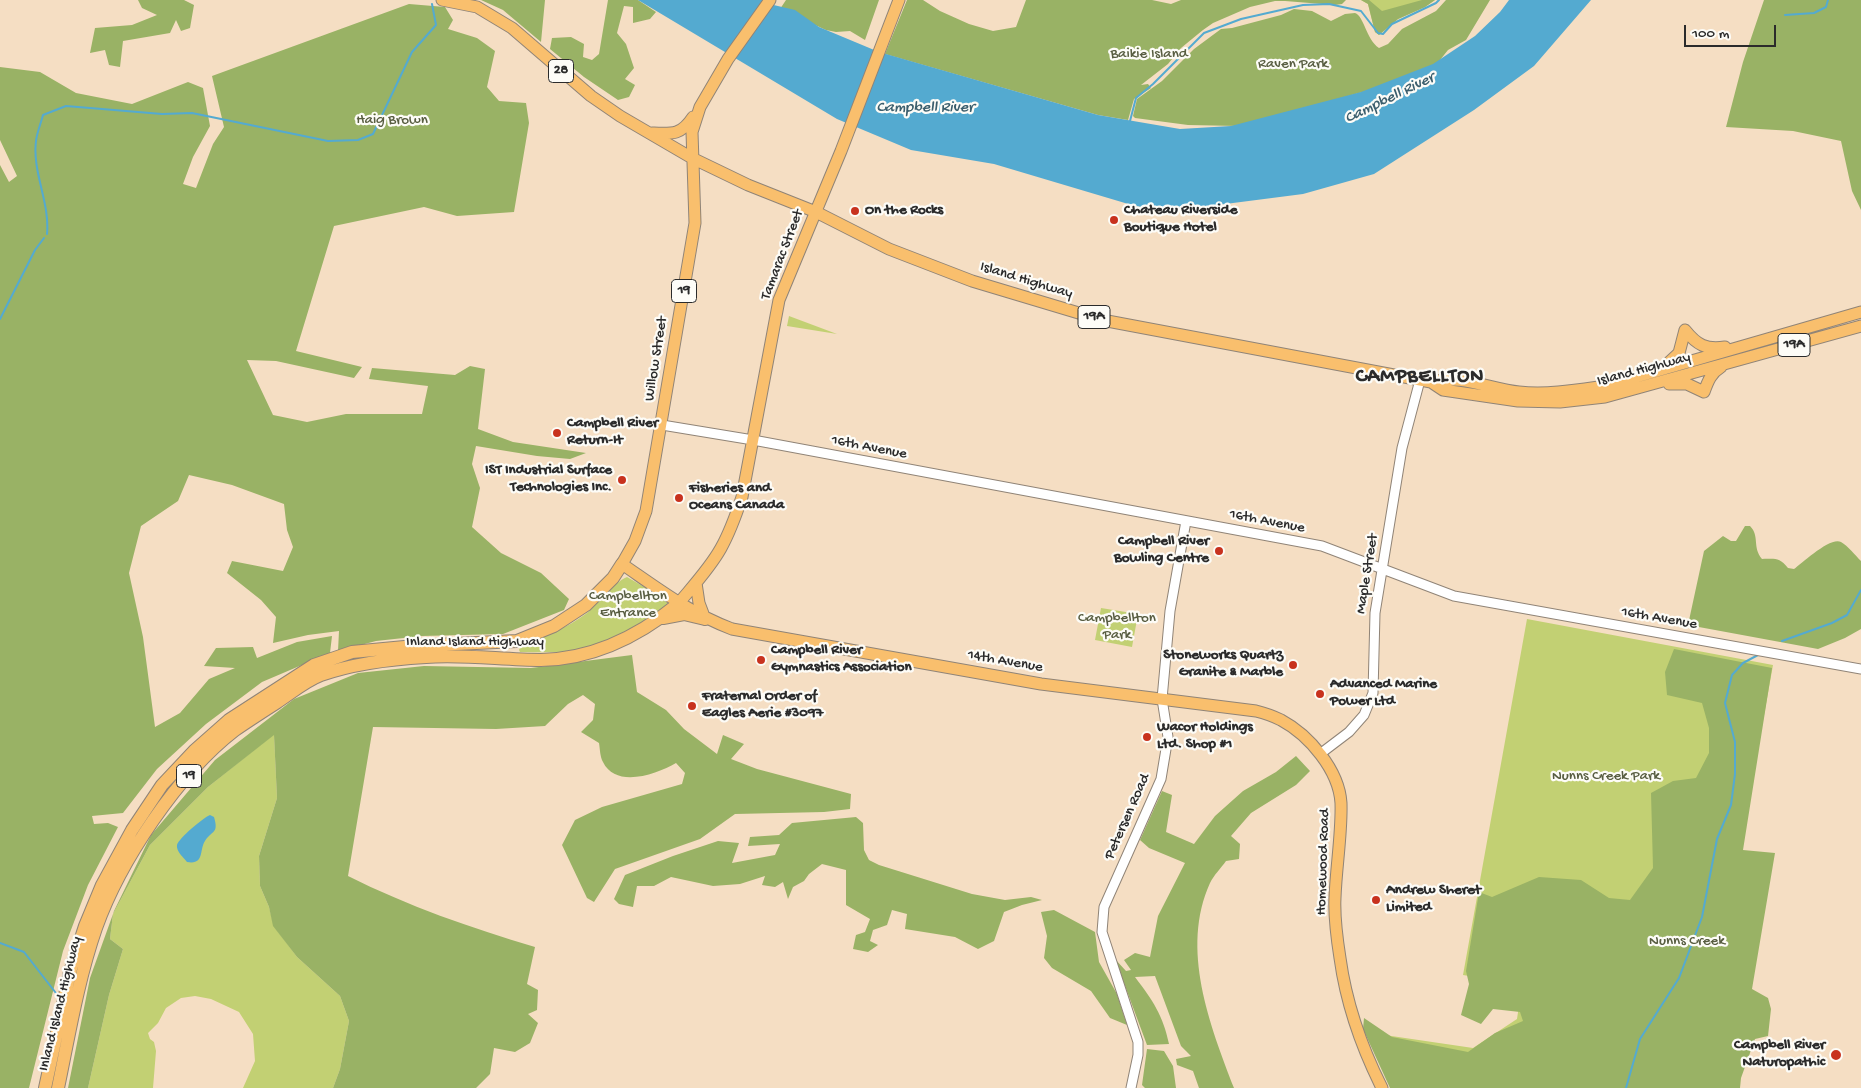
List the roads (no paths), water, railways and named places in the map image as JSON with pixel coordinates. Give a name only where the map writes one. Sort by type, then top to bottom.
[{"type":"highway","name":"Inland Island Highway","points":[[45,1088],[70,972],[85,926],[102,885],[132,830],[157,792],[194,750],[229,720],[314,665],[352,652],[415,646],[516,641],[554,626],[586,605],[613,578],[622,564]]},
{"type":"highway","name":"Inland Island Highway","points":[[58,1088],[82,974],[96,928],[113,890],[142,837],[178,788],[204,759],[234,731],[318,676],[356,664],[428,657],[543,660],[585,654],[617,643],[658,620],[678,604]]},
{"type":"highway","points":[[658,620],[684,614],[705,619]]},
{"type":"main road","name":"28","points":[[442,0],[477,7],[512,28],[591,96],[620,116],[692,158]]},
{"type":"main road","name":"Willow Street","points":[[622,564],[635,541],[646,511],[695,223],[692,132],[700,107],[726,63],[770,0]]},
{"type":"main road","name":"Tamarac Street","points":[[678,604],[721,549],[734,522],[742,497],[779,300],[816,212],[899,0]]},
{"type":"main road","points":[[648,132],[672,134],[686,127],[700,107]]},
{"type":"main road","name":"Island Highway","points":[[692,158],[748,185],[816,212],[889,249],[972,281],[1102,320],[1426,381],[1442,390],[1518,401],[1560,402],[1605,397],[1861,326]]},
{"type":"main road","name":"Island Highway","points":[[1426,381],[1444,378],[1520,392],[1562,392],[1605,386],[1861,312]]},
{"type":"main road","points":[[1658,371],[1679,353],[1685,330],[1698,344],[1708,348],[1766,340]]},
{"type":"main road","points":[[1605,397],[1680,383],[1704,392],[1711,375],[1727,363]]},
{"type":"main road","points":[[622,564],[678,604]]},
{"type":"main road","points":[[696,583],[699,602],[705,619]]},
{"type":"main road","name":"14th Avenue","points":[[678,604],[705,619],[732,629],[1031,683],[1256,710],[1280,719],[1299,732],[1320,754]]},
{"type":"main road","name":"Homewood Road","points":[[1320,754],[1333,773],[1341,802],[1335,900],[1340,959],[1348,999],[1368,1058],[1382,1088]]},
{"type":"street","name":"Maple Street","points":[[1320,754],[1349,732],[1364,715],[1373,693],[1375,613],[1402,448],[1426,381]]},
{"type":"street","name":"16th Avenue","points":[[662,425],[753,440],[1322,546],[1454,596],[1861,669]]},
{"type":"street","name":"Petersen Road","points":[[1131,1088],[1138,1055],[1138,1042],[1102,932],[1104,907],[1161,779],[1168,737],[1162,699],[1170,611],[1186,521]]},
{"type":"water","name":"Campbell River","points":[[638,0],[762,0],[765,3],[795,10],[819,27],[879,52],[1098,115],[1180,129],[1231,126],[1361,92],[1433,64],[1475,36],[1500,12],[1509,0],[1591,0],[1534,66],[1474,110],[1374,174],[1303,194],[1171,211],[1135,206],[994,164],[911,150],[837,119]]},
{"type":"water","points":[[210,815],[214,817],[215,829],[205,841],[199,859],[187,862],[179,852],[177,845],[192,828]]},
{"type":"waterway","points":[[1130,121],[1136,98],[1153,84],[1204,33],[1241,19],[1303,5],[1329,4],[1361,11],[1378,33],[1383,34],[1392,24],[1439,0]]},
{"type":"waterway","points":[[1785,15],[1814,13],[1826,7],[1828,0]]},
{"type":"waterway","points":[[47,234],[46,210],[35,153],[43,115],[66,106],[162,114],[192,113],[328,141],[358,140],[373,134],[412,52],[436,25],[432,4]]},
{"type":"waterway","points":[[0,319],[35,250],[44,238]]},
{"type":"waterway","name":"Nunns Creek","points":[[1782,641],[1832,623],[1847,615],[1861,590]]},
{"type":"waterway","name":"Nunns Creek","points":[[1626,1088],[1640,1039],[1679,978],[1702,917],[1717,839],[1731,805],[1735,774],[1735,742],[1725,703],[1732,675],[1743,663],[1758,655]]},
{"type":"waterway","points":[[0,943],[24,952],[59,997]]},
{"type":"place","name":"On the Rocks","points":[[855,211]]},
{"type":"place","name":"Chateau Riverside Boutique Hotel","points":[[1114,220]]},
{"type":"place","name":"Campbell River Return-It","points":[[557,433]]},
{"type":"place","name":"IST Industrial Surface Technologies Inc.","points":[[622,480]]},
{"type":"place","name":"Fisheries and Oceans Canada","points":[[679,498]]},
{"type":"place","name":"Campbell River Bowling Centre","points":[[1219,551]]},
{"type":"place","name":"Campbell River Gymnastics Association","points":[[761,660]]},
{"type":"place","name":"Stoneworks Quartz Granite & Marble","points":[[1293,665]]},
{"type":"place","name":"Advanced Marine Power Ltd","points":[[1320,694]]},
{"type":"place","name":"Fraternal Order of Eagles Aerie #3097","points":[[692,706]]},
{"type":"place","name":"Wacor Holdings Ltd. Shop #1","points":[[1147,737]]},
{"type":"place","name":"Andrew Sheret Limited","points":[[1376,900]]},
{"type":"place","name":"Campbell River Naturopathic","points":[[1836,1055]]},
{"type":"district","name":"CAMPBELLTON","points":[[1420,378]]},
{"type":"park label","name":"Baikie Island","points":[[1149,55]]},
{"type":"park label","name":"Raven Park","points":[[1293,65]]},
{"type":"park label","name":"Haig Brown","points":[[392,121]]},
{"type":"park label","name":"Campbellton Entrance","points":[[628,606]]},
{"type":"park label","name":"Campbellton Park","points":[[1117,628]]},
{"type":"park label","name":"Nunns Creek Park","points":[[1606,777]]}]
